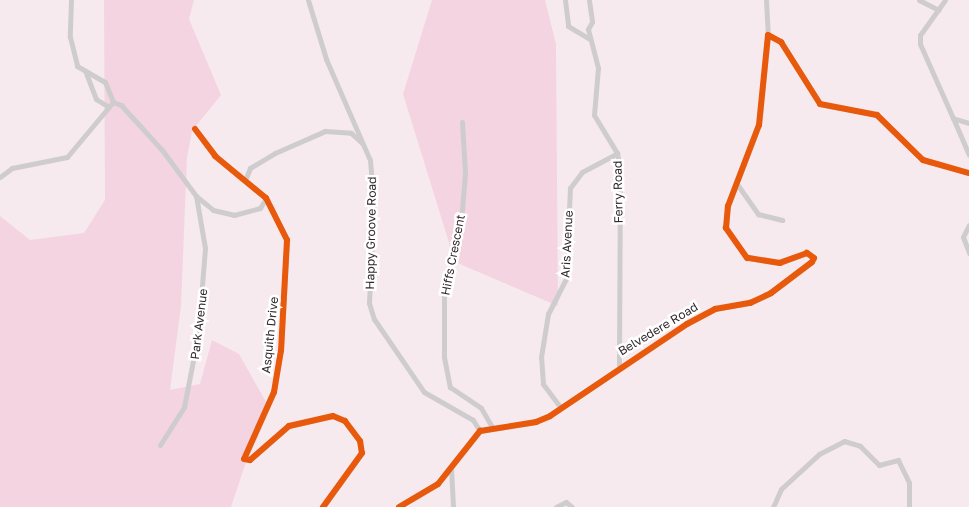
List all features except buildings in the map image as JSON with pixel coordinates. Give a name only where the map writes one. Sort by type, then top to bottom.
[{"type":"street","points":[[71,0],[72,52],[86,73],[96,99],[107,106]]},
{"type":"street","name":"Happy Groove Road","points":[[308,0],[326,59],[364,145],[374,182],[369,303],[374,319],[424,392],[473,420],[480,431]]},
{"type":"street","points":[[565,0],[568,26],[590,38]]},
{"type":"street","name":"Ferry Road","points":[[589,0],[590,38],[598,68],[594,115],[617,153],[619,365]]},
{"type":"street","name":"Belvedere Road","points":[[480,431],[492,427],[536,422],[561,408],[619,365],[715,309],[750,303],[771,293],[812,262],[814,258],[807,254],[762,263],[737,249],[725,217],[759,126],[768,35],[766,0]]},
{"type":"street","points":[[919,0],[939,10]]},
{"type":"street","points":[[945,0],[920,35],[920,44],[969,155]]},
{"type":"street","points":[[768,35],[781,42],[820,104],[877,115],[922,160],[969,173]]},
{"type":"street","points":[[86,73],[105,82],[113,102],[121,105],[162,150],[196,196],[214,210],[234,215],[260,208],[266,198]]},
{"type":"street","points":[[0,177],[12,168],[67,157],[107,106],[113,102]]},
{"type":"street","points":[[952,118],[969,123]]},
{"type":"street","name":"Hiffs Crescent","points":[[462,122],[465,173],[461,222],[444,295],[444,357],[450,387],[481,408],[492,427]]},
{"type":"street","name":"Asquith Drive","points":[[195,129],[220,161],[246,178],[266,198],[287,240],[281,350],[274,392],[244,459],[250,460],[289,426],[333,416],[345,421],[360,441],[362,453],[324,507]]},
{"type":"street","points":[[246,178],[250,168],[325,131],[351,133],[364,145]]},
{"type":"street","name":"Aris Avenue","points":[[561,408],[543,384],[540,357],[548,314],[566,279],[570,188],[582,172],[617,153]]},
{"type":"street","points":[[737,184],[758,214],[782,220]]},
{"type":"street","name":"Park Avenue","points":[[160,445],[184,407],[198,335],[205,248],[196,196]]},
{"type":"street","points":[[969,225],[963,237],[969,253]]},
{"type":"street","points":[[399,507],[438,484],[480,431]]},
{"type":"street","points":[[773,507],[781,489],[819,454],[844,441],[860,446],[879,465],[898,460],[909,483],[909,507]]},
{"type":"street","points":[[451,468],[453,507]]},
{"type":"street","points":[[556,507],[566,502],[572,507]]},
{"type":"shaded area","points":[[104,0],[194,0],[189,19],[221,95],[192,131],[187,158],[181,306],[170,390],[200,384],[212,340],[239,354],[266,402],[231,507],[0,507],[0,216],[30,240],[84,233],[105,200]]},
{"type":"shaded area","points":[[432,0],[545,0],[556,44],[558,306],[455,262],[403,94]]},
{"type":"cycle path","points":[[399,507],[438,484],[480,431],[536,422],[550,416],[687,324],[715,309],[750,303],[771,293],[812,262],[814,258],[807,253],[780,263],[747,258],[726,228],[728,206],[759,125],[768,35],[781,42],[820,104],[877,115],[923,160],[969,173]]},
{"type":"cycle path","points":[[195,129],[215,156],[266,198],[287,240],[281,350],[274,392],[244,459],[250,460],[289,426],[333,416],[345,421],[360,441],[362,453],[323,507]]}]
